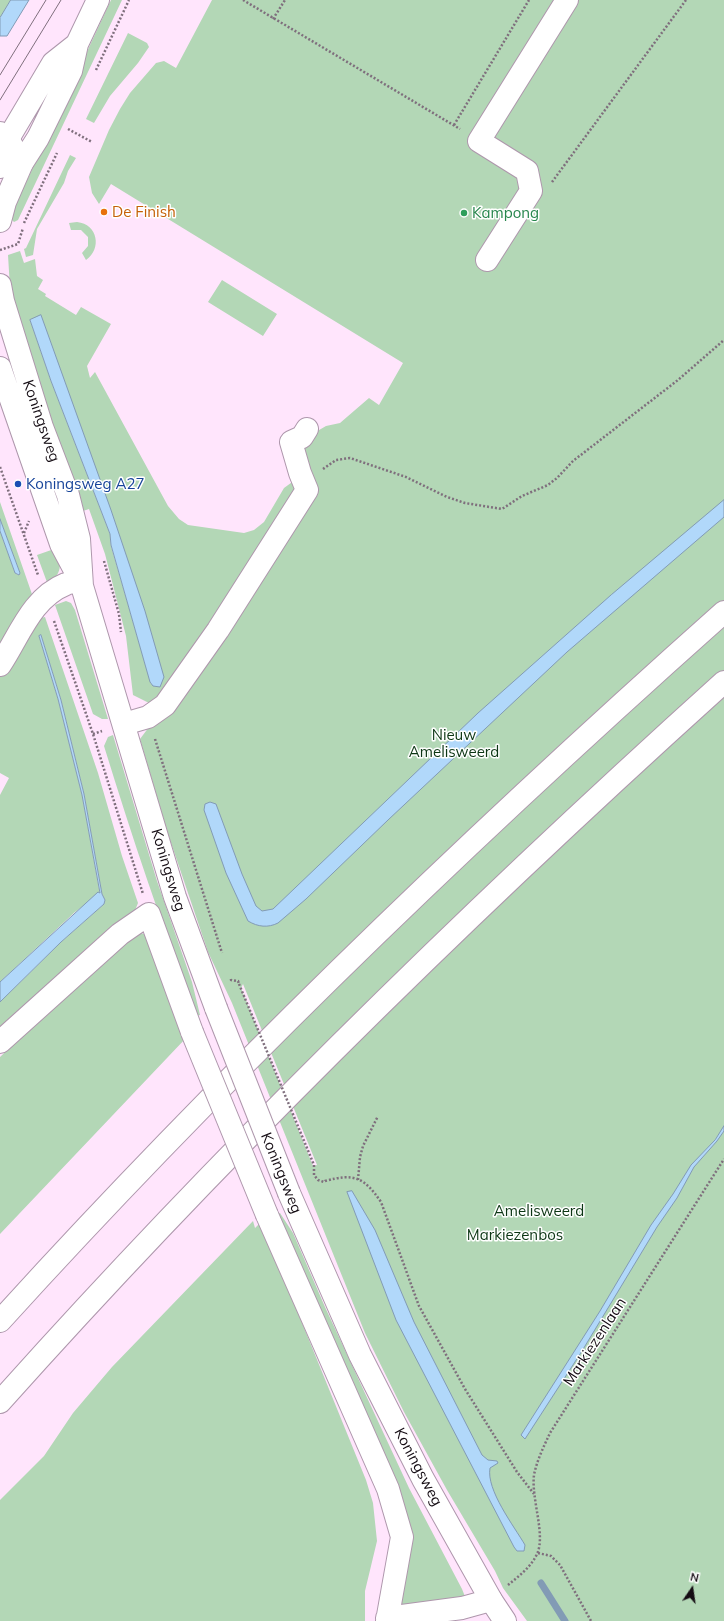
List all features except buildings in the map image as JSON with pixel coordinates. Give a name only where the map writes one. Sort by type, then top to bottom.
[{"type":"main road","points":[[0,221],[5,202],[22,163],[38,138],[71,71],[77,44],[98,0]]},
{"type":"main road","points":[[487,260],[531,191],[527,171],[480,141],[566,0]]},
{"type":"main road","points":[[22,163],[3,143],[53,63],[77,44]]},
{"type":"main road","points":[[0,167],[22,163]]},
{"type":"main road","name":"Koningsweg","points":[[1,290],[42,427],[68,496],[79,539],[81,580]]},
{"type":"main road","name":"Koningsweg","points":[[0,368],[61,544],[81,580],[175,897],[216,1008],[289,1193],[360,1355],[423,1479],[491,1600],[505,1621]]},
{"type":"main road","points":[[124,724],[148,717],[165,705],[218,630],[307,490],[300,473],[291,442],[302,438],[307,429]]},
{"type":"main road","points":[[0,665],[25,621],[45,597],[66,584],[81,580]]},
{"type":"main road","points":[[0,1321],[136,1175],[340,968],[475,839],[600,723],[724,612]]},
{"type":"main road","points":[[0,1402],[181,1206],[384,1000],[651,748],[724,682]]},
{"type":"main road","points":[[0,1042],[120,934],[149,914]]},
{"type":"main road","name":"Koningsweg","points":[[149,914],[192,1032],[267,1216],[388,1489],[402,1537],[387,1620],[462,1608],[491,1600]]},
{"type":"path","points":[[243,0],[480,141]]},
{"type":"path","points":[[273,19],[285,0]]},
{"type":"path","points":[[454,125],[530,0]]},
{"type":"path","points":[[531,191],[540,198],[686,0]]},
{"type":"path","points":[[68,129],[92,142]]},
{"type":"path","points":[[0,250],[18,244],[25,222]]},
{"type":"path","points":[[307,490],[323,468],[336,460],[350,458],[406,477],[447,497],[465,503],[502,508],[522,496],[548,485],[573,461],[678,380],[724,340]]},
{"type":"path","points":[[0,467],[93,734],[149,914]]},
{"type":"path","points":[[148,717],[224,959]]},
{"type":"path","points":[[229,973],[231,980],[238,981],[314,1166],[314,1175],[318,1180],[324,1182],[346,1176],[365,1183],[372,1188],[381,1202],[419,1306],[465,1389],[517,1472],[534,1494]]},
{"type":"path","points":[[358,1180],[360,1157],[363,1146],[378,1116]]},
{"type":"path","name":"Markiezenlaan","points":[[538,1553],[541,1534],[535,1504],[534,1476],[538,1461],[550,1433],[724,1159]]},
{"type":"path","points":[[491,1600],[523,1573],[538,1553],[551,1556],[560,1565],[591,1621]]},
{"type":"green space","points":[[0,0],[11,0],[0,18]]},
{"type":"green space","points":[[111,0],[122,0],[18,220],[14,222],[12,220],[15,206]]},
{"type":"green space","name":"Nieuw Amelisweerd","points":[[212,0],[724,0],[724,1621],[527,1621],[503,1588],[495,1571],[447,1490],[404,1412],[365,1333],[232,1003],[208,952],[168,834],[140,739],[152,723],[151,704],[133,695],[126,636],[105,554],[89,509],[83,511],[59,443],[10,288],[8,255],[20,251],[24,263],[35,259],[37,276],[43,280],[38,289],[46,294],[45,296],[76,315],[81,307],[111,324],[87,366],[90,378],[95,372],[168,506],[179,519],[188,525],[244,533],[254,530],[264,522],[284,488],[295,480],[304,443],[314,433],[326,426],[340,423],[369,398],[379,405],[403,363],[111,184],[99,204],[92,193],[89,177],[109,130],[120,109],[130,93],[156,63],[164,61],[176,68]],"holes":[[[41,316],[162,672],[151,684],[111,546],[110,534],[51,381],[30,320]],[[243,984],[317,1165],[313,1166],[241,988]]]},
{"type":"green space","points":[[128,33],[147,43],[149,47],[138,63],[110,96],[94,123],[86,119]]},
{"type":"green space","points":[[70,155],[76,158],[68,171],[64,183],[37,229],[33,255],[26,257],[24,249],[26,248]]},
{"type":"green space","points":[[77,222],[90,227],[95,238],[96,244],[94,250],[86,260],[82,253],[88,246],[88,237],[81,230],[71,230],[69,223]]},
{"type":"green space","points":[[222,280],[277,314],[263,336],[208,302]]},
{"type":"green space","points":[[0,502],[34,600],[0,656],[0,531],[15,573],[18,575],[20,573],[0,519]]},
{"type":"green space","points":[[57,548],[60,568],[56,576],[48,585],[37,555]]},
{"type":"green space","points":[[66,601],[71,603],[75,610],[108,719],[102,719],[93,714],[55,605]]},
{"type":"green space","points":[[45,617],[98,773],[122,856],[138,903],[132,918],[114,927],[99,938],[8,1025],[0,1030],[0,1002],[61,942],[104,904],[105,900],[102,894],[84,794],[61,700],[41,635],[39,636],[58,699],[82,795],[100,894],[75,912],[0,982],[0,795],[9,778],[0,773],[0,676],[32,620]]},
{"type":"green space","points":[[113,735],[157,881],[192,982],[200,1015],[197,1016],[148,882],[104,746],[108,737]]},
{"type":"green space","points":[[138,932],[147,935],[186,1038],[0,1234],[0,1057],[57,1002]]},
{"type":"green space","points":[[280,1213],[293,1233],[325,1307],[409,1488],[466,1599],[404,1606],[401,1604],[405,1555],[277,1214]]},
{"type":"green space","points":[[253,1221],[255,1228],[261,1222],[366,1480],[373,1503],[377,1541],[365,1591],[365,1621],[0,1621],[0,1500],[44,1456],[73,1413],[112,1367]]},
{"type":"water","points":[[11,0],[29,0],[7,36],[0,36],[0,18]]},
{"type":"water","points":[[41,315],[111,510],[145,611],[164,677],[160,687],[153,686],[150,682],[111,545],[110,534],[51,381],[30,320]]},
{"type":"water","points":[[724,500],[724,517],[567,652],[306,899],[274,925],[256,925],[248,921],[226,873],[204,810],[205,804],[210,802],[216,804],[242,874],[256,906],[262,911],[273,909],[478,713],[611,595]]},
{"type":"water","points":[[0,519],[20,573],[19,575],[15,573],[0,531]]},
{"type":"water","points":[[41,635],[61,700],[84,794],[102,894],[105,900],[104,904],[61,942],[0,1002],[0,982],[98,892],[100,893],[82,795],[58,699],[39,636]]},
{"type":"water","points":[[724,1126],[724,1131],[717,1141],[694,1167],[677,1198],[657,1227],[582,1351],[525,1439],[521,1435],[600,1311],[651,1225],[691,1165],[715,1140]]},
{"type":"water","points":[[352,1191],[375,1230],[414,1322],[482,1455],[488,1460],[497,1461],[498,1463],[490,1468],[492,1487],[502,1508],[525,1545],[524,1551],[517,1551],[514,1547],[396,1320],[347,1192]]},
{"type":"waterway","points":[[541,1583],[565,1621]]},
{"type":"tram line","points":[[0,75],[46,0]]},
{"type":"tram line","points":[[0,100],[61,0]]},
{"type":"place","name":"De Finish","points":[[104,212]]},
{"type":"place","name":"Kampong","points":[[464,213]]},
{"type":"place","name":"Koningsweg A27","points":[[18,484]]},
{"type":"park label","name":"Amelisweerd","points":[[539,1211]]},
{"type":"park label","name":"Markiezenbos","points":[[515,1235]]}]
